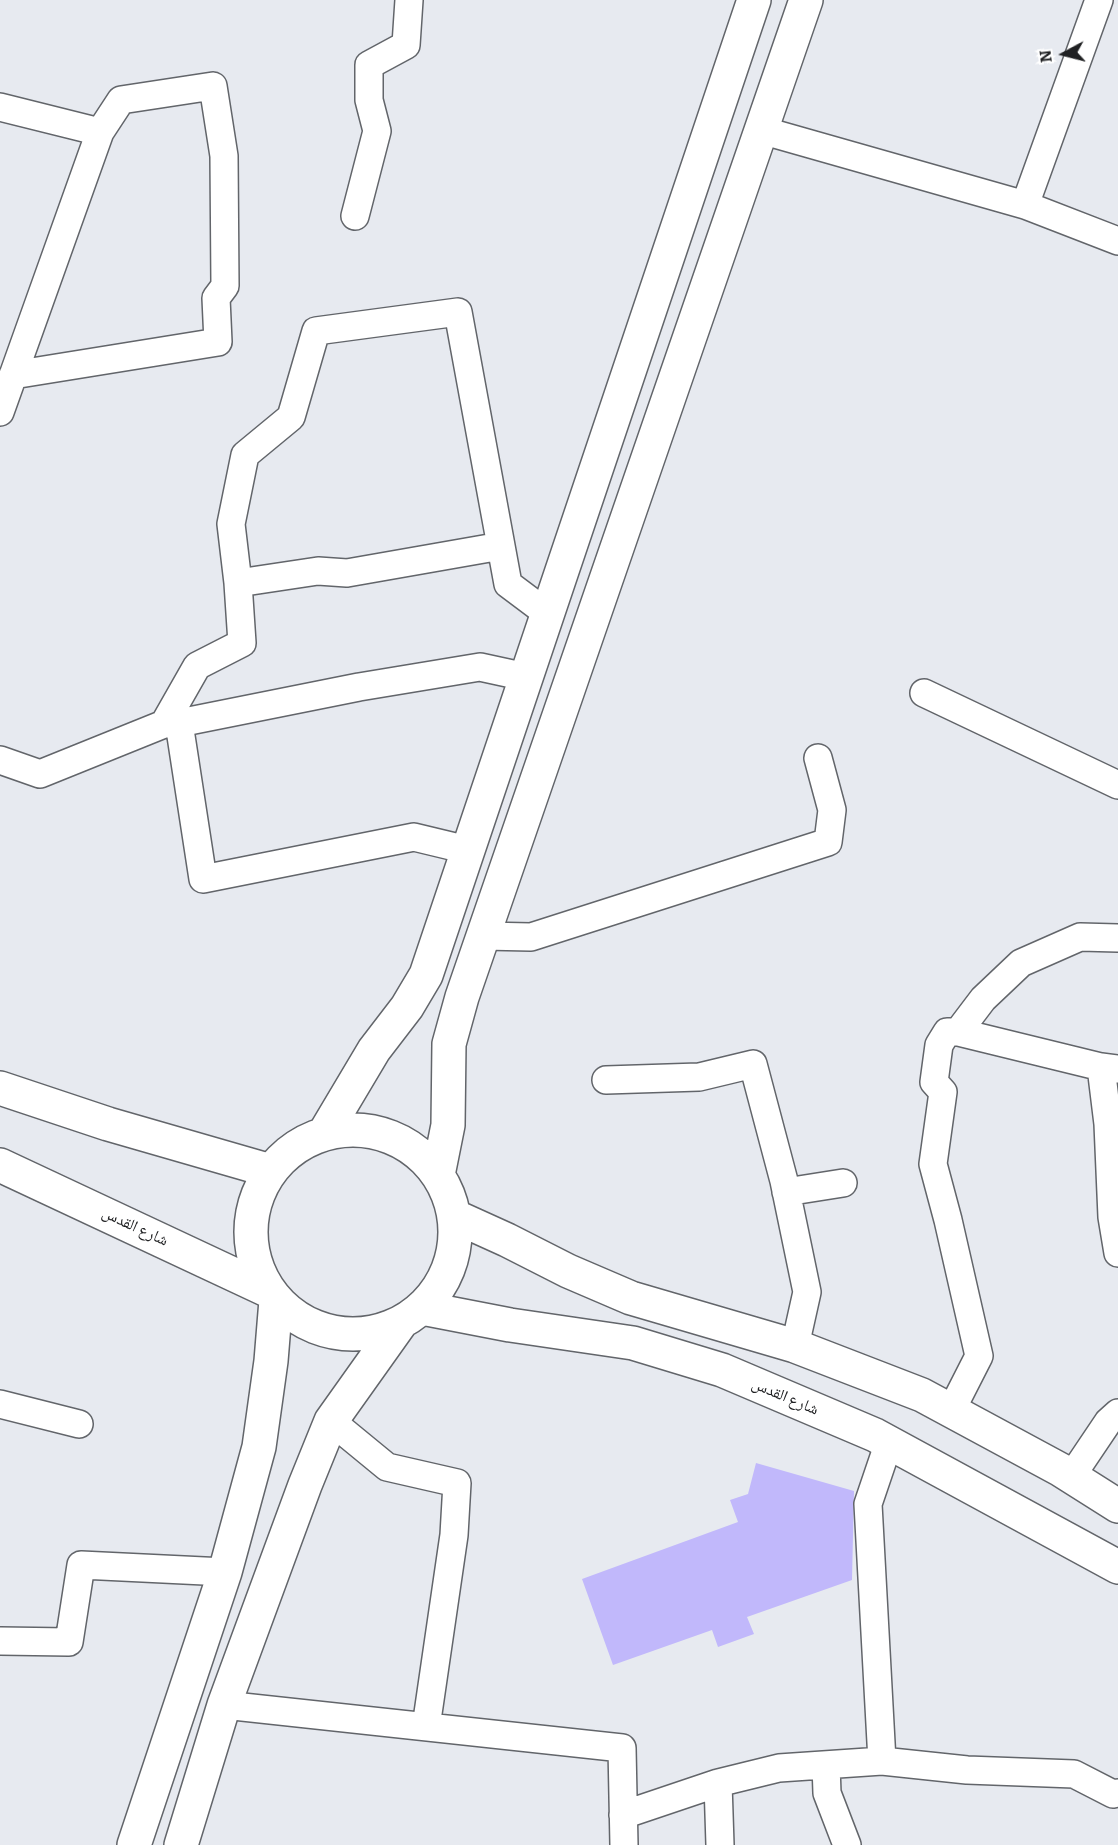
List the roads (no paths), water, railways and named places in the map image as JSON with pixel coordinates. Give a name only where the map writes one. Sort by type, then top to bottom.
[{"type":"street","points":[[355,216],[377,131],[369,100],[369,65],[406,45],[409,0]]},
{"type":"street","points":[[324,1134],[374,1050],[407,1007],[426,975],[754,0]]},
{"type":"street","points":[[438,1175],[448,1125],[449,1044],[462,997],[806,0]]},
{"type":"street","points":[[1025,205],[1100,0]]},
{"type":"street","points":[[0,412],[13,375],[100,132],[121,100],[213,86],[224,156],[225,286],[216,298],[218,342],[13,375]]},
{"type":"street","points":[[0,106],[100,132]]},
{"type":"street","points":[[761,130],[1025,205],[1118,241]]},
{"type":"street","points":[[468,850],[414,837],[203,879],[172,723],[197,666],[242,643],[231,524],[245,455],[291,417],[315,331],[458,312],[508,584],[548,614]]},
{"type":"street","points":[[238,583],[318,571],[347,573],[501,546]]},
{"type":"street","points":[[0,760],[40,774],[172,723],[359,687],[480,667],[526,676]]},
{"type":"street","points":[[924,693],[1118,784]]},
{"type":"street","points":[[483,936],[531,937],[828,842],[832,810],[818,758]]},
{"type":"street","points":[[958,1032],[983,999],[1021,963],[1080,937],[1118,938]]},
{"type":"street","points":[[951,1411],[979,1356],[933,1164],[943,1092],[934,1082],[939,1045],[947,1032],[958,1032],[1109,1068],[1108,1124],[1112,1217],[1118,1253]]},
{"type":"street","points":[[606,1080],[699,1077],[753,1064],[786,1192],[807,1292],[795,1346]]},
{"type":"street","points":[[0,1088],[108,1124],[271,1171]]},
{"type":"street","points":[[181,1845],[224,1705],[331,1421],[411,1316],[438,1289],[449,1266],[455,1242],[454,1216],[438,1175],[420,1156],[399,1141],[375,1132],[350,1130],[324,1134],[304,1142],[286,1155],[271,1171],[258,1193],[252,1218],[251,1244],[257,1268],[272,1295],[296,1318],[321,1330],[347,1335],[374,1333],[411,1316]]},
{"type":"street","name":"شارع القدس","points":[[0,1165],[272,1295]]},
{"type":"street","points":[[786,1192],[843,1183]]},
{"type":"street","points":[[454,1216],[568,1271],[631,1298],[795,1346],[922,1395],[1071,1477],[1118,1506]]},
{"type":"street","points":[[134,1845],[225,1572],[259,1447],[271,1361],[272,1295]]},
{"type":"street","name":"شارع القدس","points":[[411,1316],[510,1325],[633,1343],[722,1370],[889,1442],[1118,1567]]},
{"type":"street","points":[[0,1404],[79,1424]]},
{"type":"street","points":[[1071,1477],[1108,1422],[1118,1413]]},
{"type":"street","points":[[331,1421],[387,1467],[457,1483],[454,1535],[426,1727]]},
{"type":"street","points":[[882,1761],[868,1504],[889,1442]]},
{"type":"street","points":[[0,1641],[69,1642],[81,1565],[225,1572]]},
{"type":"street","points":[[224,1705],[622,1748],[624,1845]]},
{"type":"street","points":[[623,1815],[718,1783],[779,1768],[882,1761],[967,1770],[1074,1774],[1113,1794],[1118,1793]]},
{"type":"street","points":[[826,1765],[827,1793],[847,1845]]},
{"type":"street","points":[[718,1783],[720,1845]]}]
